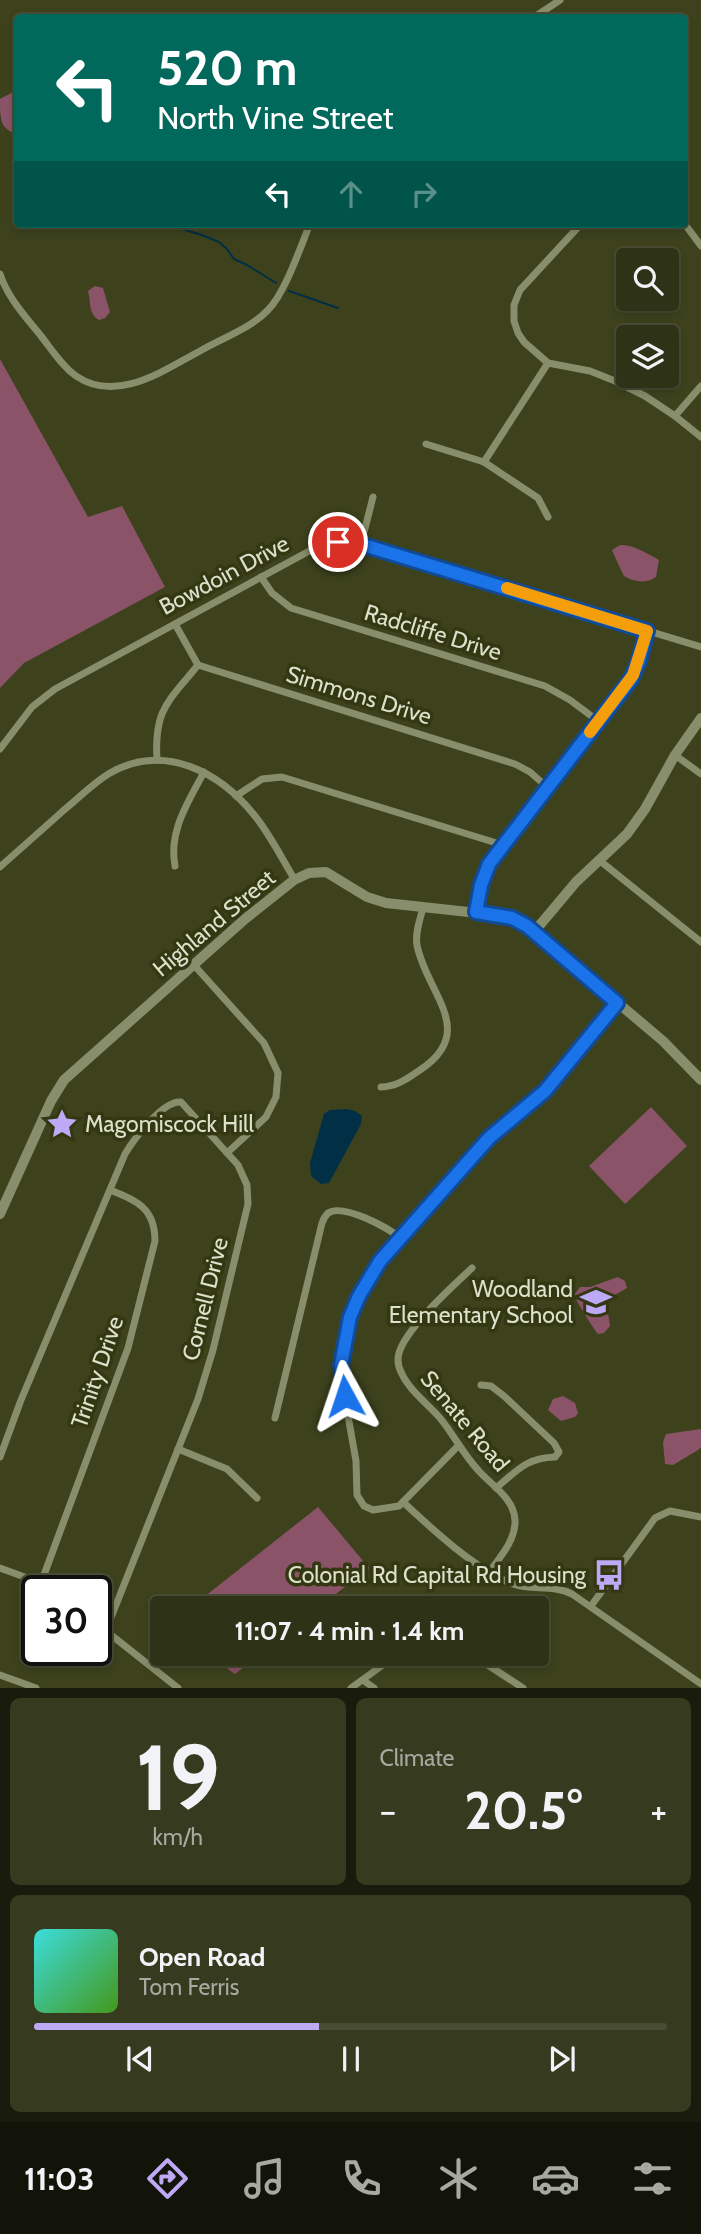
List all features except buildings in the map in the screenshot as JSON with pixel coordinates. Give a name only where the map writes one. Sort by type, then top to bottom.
[{"type":"street","points":[[539,14],[560,0]]},
{"type":"street","points":[[0,274],[10,298],[65,367],[79,378],[94,383],[111,387],[134,384],[242,329],[269,310],[278,298],[308,228]]},
{"type":"street","points":[[578,228],[520,290],[514,305],[514,321],[518,333],[524,342],[548,363],[590,371],[645,396],[701,438]]},
{"type":"street","points":[[688,228],[701,246]]},
{"type":"street","points":[[484,462],[548,363]]},
{"type":"street","points":[[675,416],[701,386]]},
{"type":"street","points":[[426,444],[484,462],[538,498],[548,517]]},
{"type":"street","points":[[360,544],[373,497]]},
{"type":"street","name":"Bowdoin Drive","points":[[0,749],[25,714],[41,698],[325,544],[360,544],[701,647]]},
{"type":"street","name":"Radcliffe Drive","points":[[261,577],[272,593],[289,607],[545,686],[598,721]]},
{"type":"street","points":[[157,760],[156,733],[160,716],[198,665],[175,624]]},
{"type":"street","points":[[476,912],[484,874],[503,845],[633,675],[647,631]]},
{"type":"street","name":"Simmons Drive","points":[[198,665],[515,764],[530,772],[547,787]]},
{"type":"street","points":[[534,932],[576,882],[627,834],[701,718]]},
{"type":"street","points":[[675,755],[701,774]]},
{"type":"street","points":[[0,867],[105,777],[132,764],[157,760],[184,763],[205,772],[236,796],[262,826],[295,880]]},
{"type":"street","points":[[175,866],[173,851],[178,825],[205,772]]},
{"type":"street","points":[[236,796],[258,781],[282,777],[503,845]]},
{"type":"street","points":[[599,860],[701,942]]},
{"type":"street","name":"Highland Street","points":[[0,1214],[56,1091],[82,1063],[193,964],[258,908],[295,880],[309,873],[324,872],[370,898],[386,903],[512,918],[534,932],[663,1041],[701,1080]]},
{"type":"street","points":[[381,1087],[398,1084],[423,1068],[440,1053],[447,1038],[447,1017],[417,945],[423,908]]},
{"type":"street","points":[[193,964],[264,1043],[278,1073],[278,1091],[272,1107],[263,1121],[227,1153]]},
{"type":"street","points":[[458,1446],[395,1508],[373,1510],[364,1506],[358,1497],[341,1365],[350,1317],[380,1261],[489,1138],[545,1091],[617,1003]]},
{"type":"street","name":"Cornell Drive","points":[[110,1190],[125,1154],[136,1137],[155,1117],[176,1102],[187,1106],[227,1153],[246,1180],[249,1195],[211,1358],[112,1615]]},
{"type":"street","points":[[0,1457],[21,1400],[110,1190]]},
{"type":"street","name":"Trinity Drive","points":[[44,1575],[129,1346],[155,1241],[154,1224],[147,1212],[132,1199],[110,1190]]},
{"type":"street","points":[[275,1418],[322,1223],[329,1213],[345,1212],[376,1222],[400,1238]]},
{"type":"street","name":"Senate Road","points":[[472,1268],[409,1335],[399,1355],[399,1367],[403,1377],[442,1420],[458,1446],[512,1507],[515,1526],[510,1541],[490,1571]]},
{"type":"street","points":[[481,1385],[491,1386],[504,1396],[554,1443],[559,1452],[555,1457],[540,1457],[531,1461],[496,1488]]},
{"type":"street","points":[[178,1449],[227,1469],[257,1498]]},
{"type":"street","points":[[403,1502],[462,1553],[502,1579],[520,1586],[565,1590],[701,1684]]},
{"type":"street","points":[[591,1606],[655,1518],[670,1511],[701,1517]]},
{"type":"street","points":[[0,1568],[21,1576]]},
{"type":"street","points":[[112,1635],[178,1688]]},
{"type":"street","points":[[351,1688],[381,1666]]},
{"type":"street","points":[[489,1666],[523,1688]]},
{"type":"street","points":[[0,1675],[36,1688]]},
{"type":"street","points":[[363,1680],[374,1688]]},
{"type":"shaded area","points":[[14,92],[14,133],[2,122],[0,99]]},
{"type":"shaded area","points":[[95,286],[103,288],[110,312],[99,320],[91,311],[88,291]]},
{"type":"shaded area","points":[[0,359],[88,517],[122,506],[165,587],[24,663],[0,688]]},
{"type":"shaded area","points":[[620,545],[636,548],[659,560],[656,577],[640,581],[624,576],[612,550]]},
{"type":"shaded area","points":[[651,1107],[687,1146],[625,1204],[589,1166]]},
{"type":"shaded area","points":[[618,1277],[625,1281],[627,1288],[606,1300],[610,1326],[604,1333],[598,1334],[574,1295],[580,1287],[590,1287]]},
{"type":"shaded area","points":[[563,1396],[575,1403],[578,1413],[575,1417],[561,1421],[548,1410],[553,1399]]},
{"type":"shaded area","points":[[701,1429],[701,1447],[698,1450],[673,1465],[665,1464],[663,1442],[666,1434]]},
{"type":"shaded area","points":[[318,1507],[369,1568],[333,1596],[205,1596]]},
{"type":"shaded area","points":[[224,1666],[245,1666],[235,1674]]},
{"type":"water","points":[[347,1109],[362,1116],[361,1124],[329,1183],[321,1184],[311,1176],[310,1163],[324,1114],[330,1110]]},
{"type":"waterway","points":[[180,228],[219,242],[234,259],[276,283]]},
{"type":"waterway","points":[[289,291],[338,308]]},
{"type":"slow traffic","points":[[507,588],[647,631],[633,675],[590,732]]},
{"type":"place","name":"Magomiscock Hill","points":[[62,1124]]},
{"type":"place","name":"Woodland Elementary School","points":[[596,1302]]},
{"type":"place","name":"Colonial Rd Capital Rd Housing","points":[[609,1575]]},
{"type":"route","points":[[338,542],[360,544],[647,631],[631,679],[489,864],[481,885],[476,912],[512,918],[527,926],[617,1003],[559,1076],[529,1106],[489,1138],[380,1261],[350,1317],[341,1365],[345,1396]]}]
